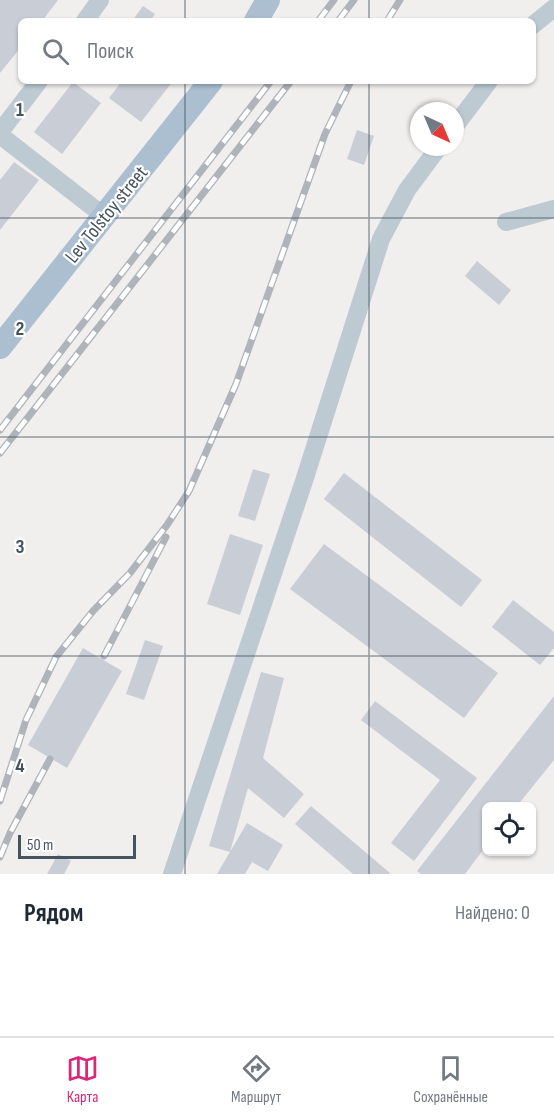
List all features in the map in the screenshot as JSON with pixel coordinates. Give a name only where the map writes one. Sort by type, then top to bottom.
[{"type":"main road","points":[[258,18],[268,0]]},
{"type":"main road","name":"Lev Tolstoy street","points":[[0,347],[209,84]]},
{"type":"street","points":[[87,18],[100,0]]},
{"type":"street","points":[[536,23],[554,8]]},
{"type":"street","points":[[37,84],[0,133],[104,216]]},
{"type":"street","points":[[464,114],[487,84]]},
{"type":"street","points":[[172,874],[304,481],[381,239],[407,190],[432,156]]},
{"type":"street","points":[[506,222],[554,209]]},
{"type":"building","points":[[0,0],[58,0],[44,18],[18,18],[18,51],[0,73]]},
{"type":"building","points":[[143,6],[155,14],[152,18],[134,18]]},
{"type":"building","points":[[71,84],[76,84],[101,103],[62,154],[34,132]]},
{"type":"building","points":[[120,84],[171,84],[141,122],[109,98]]},
{"type":"building","points":[[357,130],[374,136],[364,165],[347,159]]},
{"type":"building","points":[[14,162],[39,180],[0,230],[0,180]]},
{"type":"building","points":[[477,261],[511,290],[499,305],[465,276]]},
{"type":"building","points":[[253,469],[270,474],[255,521],[238,516]]},
{"type":"building","points":[[344,473],[482,580],[461,607],[324,499]]},
{"type":"building","points":[[230,534],[263,545],[240,615],[207,604]]},
{"type":"building","points":[[324,544],[498,673],[464,718],[290,589]]},
{"type":"building","points":[[513,600],[554,632],[554,648],[540,665],[492,627]]},
{"type":"building","points":[[145,640],[163,646],[144,700],[126,694]]},
{"type":"building","points":[[83,648],[122,671],[67,768],[28,745]]},
{"type":"building","points":[[261,672],[284,678],[263,758],[304,794],[284,818],[248,788],[230,852],[209,846]]},
{"type":"building","points":[[554,696],[554,760],[520,802],[482,802],[482,851],[465,874],[421,874],[417,871]]},
{"type":"building","points":[[375,701],[477,778],[414,861],[391,843],[440,780],[361,720]]},
{"type":"building","points":[[311,806],[390,873],[353,874],[295,824]]},
{"type":"building","points":[[247,823],[283,845],[268,871],[252,862],[245,874],[217,874]]},
{"type":"building","points":[[58,854],[71,861],[64,874],[47,874]]},
{"type":"railway","points":[[320,18],[334,0]]},
{"type":"railway","points":[[340,18],[354,0]]},
{"type":"railway","points":[[389,18],[400,0]]},
{"type":"railway","points":[[0,430],[269,84]]},
{"type":"railway","points":[[0,453],[289,84]]},
{"type":"railway","points":[[0,801],[26,720],[56,657],[93,611],[130,573],[167,525],[189,491],[236,384],[325,134],[350,84]]},
{"type":"railway","points":[[104,656],[166,537]]},
{"type":"railway","points":[[0,857],[10,833],[50,759]]}]
